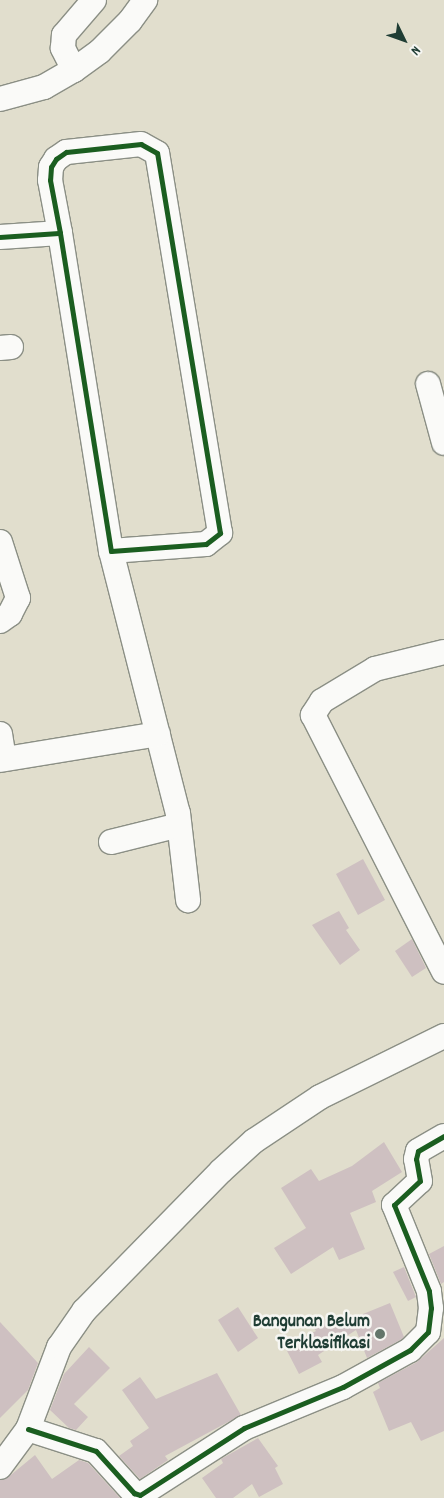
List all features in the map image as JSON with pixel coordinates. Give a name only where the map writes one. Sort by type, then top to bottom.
[{"type":"street","points":[[74,70],[63,48],[64,35],[94,0]]},
{"type":"street","points":[[0,99],[44,88],[74,70],[100,51],[130,21],[145,0]]},
{"type":"street","points":[[111,551],[206,544],[220,533],[157,153],[141,144],[66,152],[56,159],[51,167],[50,180],[111,551],[158,734],[179,825],[188,900]]},
{"type":"street","points":[[0,237],[60,233]]},
{"type":"street","points":[[428,384],[444,443]]},
{"type":"street","points":[[0,542],[18,598],[10,614],[0,621]]},
{"type":"street","points":[[444,652],[375,670],[322,702],[313,716],[444,972]]},
{"type":"street","points":[[0,734],[2,759],[158,734]]},
{"type":"street","points":[[111,842],[179,825]]},
{"type":"street","points":[[0,1466],[28,1429],[59,1347],[84,1312],[235,1157],[320,1097],[444,1036]]},
{"type":"street","points":[[28,1429],[96,1451],[134,1493],[146,1494],[244,1428],[343,1387],[410,1350],[428,1332],[431,1308],[428,1292],[394,1205],[420,1181],[416,1159],[418,1152],[444,1136]]},
{"type":"building","points":[[363,859],[385,900],[358,915],[336,874]]},
{"type":"building","points":[[339,911],[349,928],[346,930],[360,950],[340,965],[312,925]]},
{"type":"building","points":[[412,939],[426,968],[412,977],[395,951]]},
{"type":"building","points":[[384,1142],[402,1172],[372,1191],[376,1202],[350,1213],[365,1249],[339,1260],[333,1247],[291,1274],[274,1248],[306,1228],[281,1188],[311,1169],[319,1181],[352,1166]]},
{"type":"building","points":[[444,1246],[444,1282],[441,1284],[429,1254]]},
{"type":"building","points":[[404,1267],[416,1297],[408,1301],[393,1272]]},
{"type":"building","points":[[390,1303],[404,1337],[402,1339],[367,1358],[356,1330],[318,1355],[322,1362],[299,1374],[285,1347],[316,1331],[313,1327],[330,1316],[336,1325]]},
{"type":"building","name":"Bangunan Belum Terklasifikasi","points":[[238,1307],[258,1338],[238,1352],[218,1320]]},
{"type":"building","points":[[0,1322],[38,1363],[28,1390],[0,1418]]},
{"type":"building","points":[[444,1338],[444,1431],[421,1441],[411,1422],[389,1431],[373,1392],[380,1388],[378,1383],[417,1362]]},
{"type":"building","points":[[89,1347],[110,1368],[74,1404],[88,1417],[76,1430],[69,1428],[50,1410],[64,1374]]},
{"type":"building","points":[[217,1373],[241,1415],[165,1456],[168,1460],[140,1479],[119,1456],[133,1446],[130,1441],[149,1428],[122,1390],[140,1377],[156,1399]]},
{"type":"building","points":[[258,1438],[278,1466],[275,1468],[283,1484],[259,1497],[252,1484],[233,1498],[216,1498],[202,1478],[223,1463],[221,1459]]},
{"type":"building","points":[[35,1455],[52,1479],[79,1460],[88,1463],[120,1498],[0,1498],[0,1480],[6,1479]]},
{"type":"cycle path","points":[[0,237],[60,233],[111,551],[206,544],[220,533],[157,153],[141,144],[66,152],[56,159],[51,167],[50,180],[60,233]]},
{"type":"cycle path","points":[[28,1429],[96,1451],[134,1493],[140,1495],[244,1428],[343,1387],[410,1350],[428,1332],[431,1308],[429,1291],[394,1205],[420,1181],[416,1159],[418,1151],[444,1136]]},
{"type":"place","name":"Bangunan Belum Terklasifikasi","points":[[380,1334]]}]
